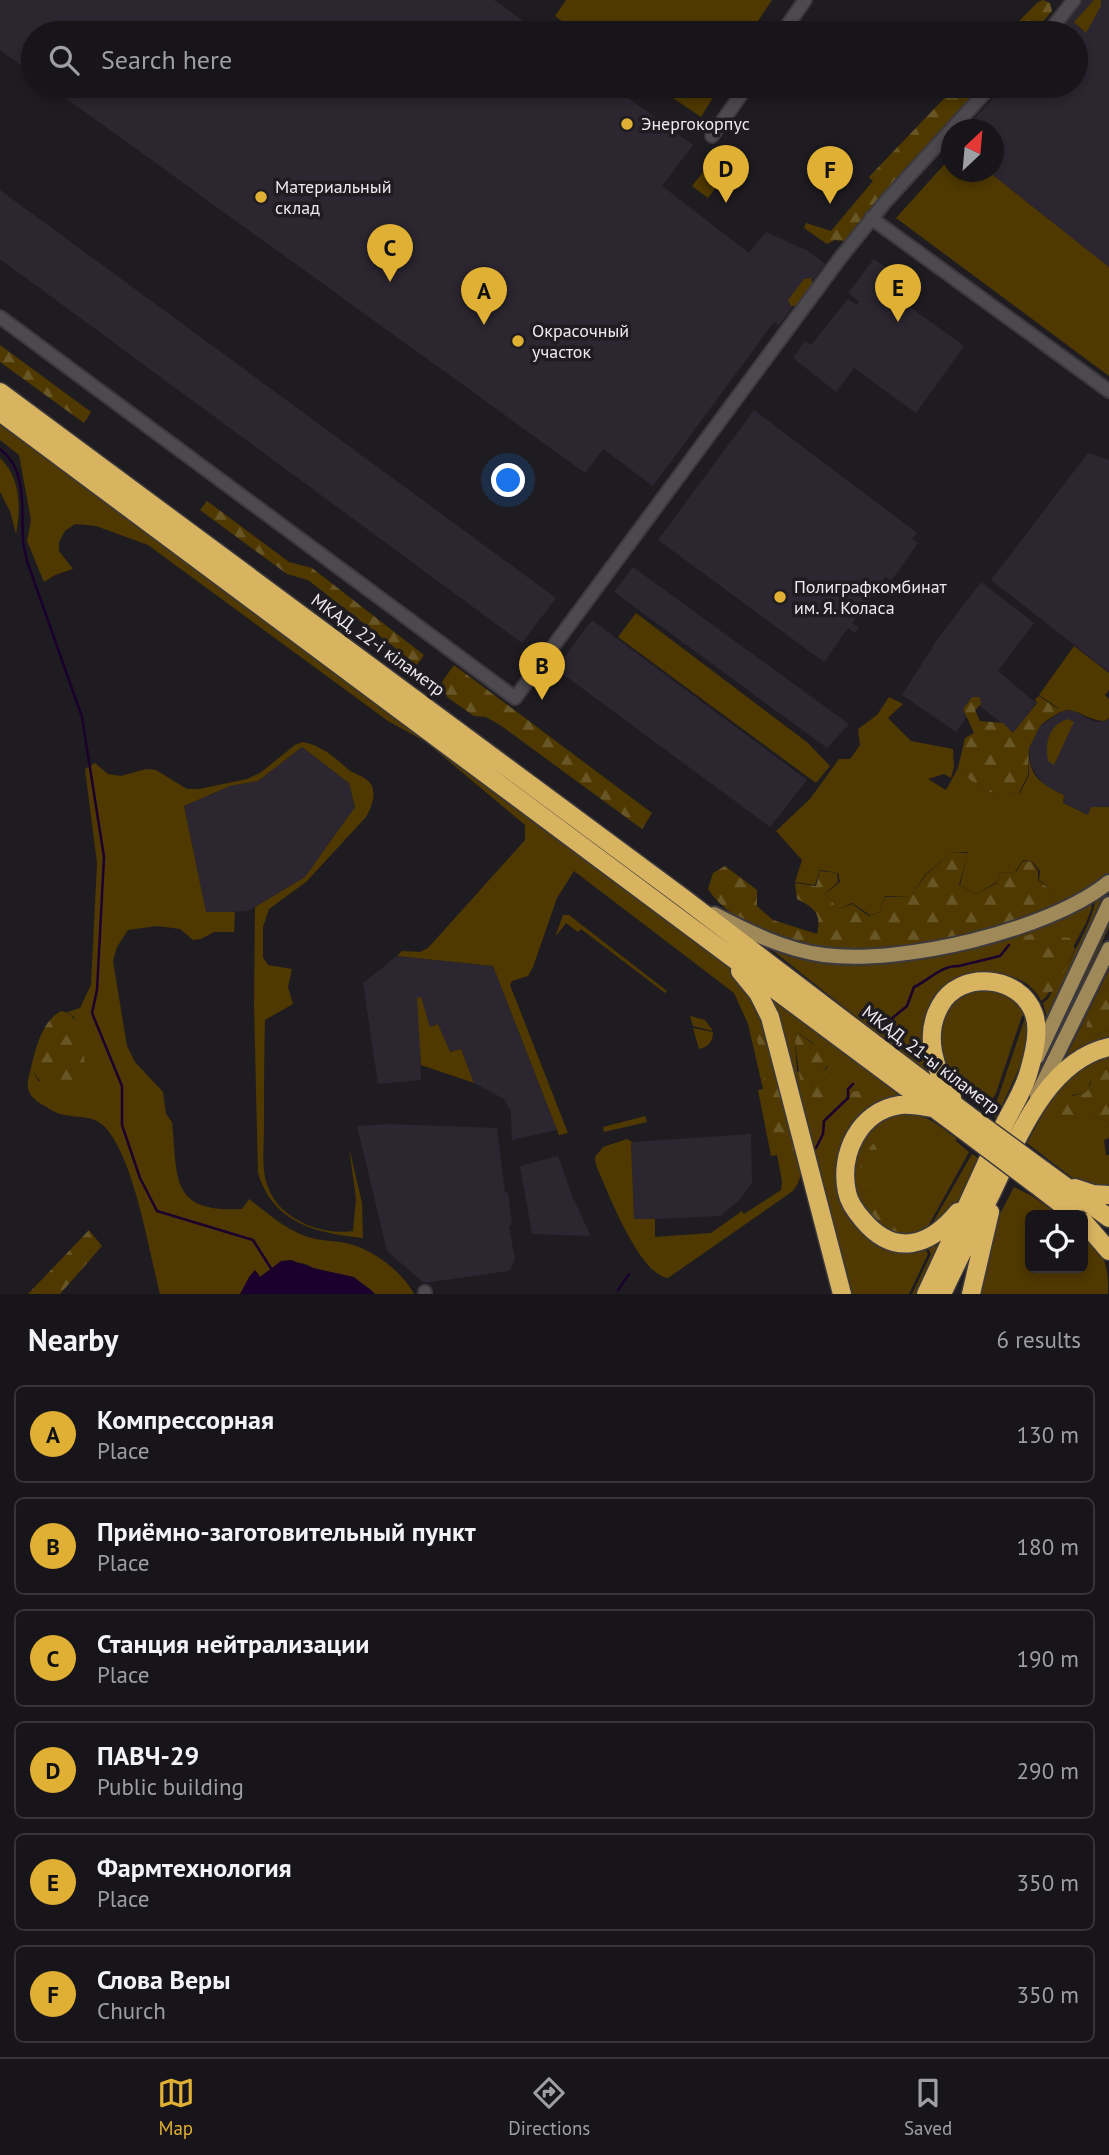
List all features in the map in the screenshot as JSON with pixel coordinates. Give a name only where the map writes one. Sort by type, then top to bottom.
[{"type":"highway","name":"МКАД, 22-і кіламетр","points":[[0,392],[682,897],[719,940]]},
{"type":"highway","points":[[0,412],[719,940],[765,1004],[770,1017],[842,1294]]},
{"type":"highway","name":"МКАД, 21-ы кіламетр","points":[[719,940],[936,1109],[963,1117]]},
{"type":"highway","name":"МКАД, 21-ы кіламетр","points":[[719,940],[963,1117],[1039,1177],[1072,1210]]},
{"type":"highway","points":[[926,1294],[1029,1074],[1036,1021],[1023,996],[1010,986],[975,982],[956,989],[938,1008],[934,1027],[934,1064],[963,1117]]},
{"type":"highway","points":[[942,1294],[1023,1127],[1052,1084],[1069,1067],[1093,1051],[1109,1047]]},
{"type":"highway","points":[[936,1109],[900,1105],[884,1110],[862,1125],[846,1163],[850,1202],[869,1227],[880,1236],[904,1244],[917,1243],[947,1225],[975,1190]]},
{"type":"highway","points":[[971,1294],[1000,1174]]},
{"type":"highway","name":"МКАД, 21-ы кіламетр","points":[[1039,1177],[1062,1184],[1109,1218]]},
{"type":"highway","points":[[1062,1184],[1093,1194],[1109,1195]]},
{"type":"highway","name":"МКАД, 21-ы кіламетр","points":[[1088,1224],[1109,1240]]},
{"type":"highway","points":[[1088,1227],[1109,1251]]},
{"type":"main road","points":[[682,897],[761,937],[823,955],[854,957],[914,952],[993,934],[1077,904],[1109,882]]},
{"type":"main road","points":[[1029,1074],[1109,904]]},
{"type":"main road","points":[[1023,1127],[1109,949]]},
{"type":"street","points":[[790,21],[805,0]]},
{"type":"street","points":[[1055,21],[1074,0]]},
{"type":"street","points":[[712,136],[739,98]]},
{"type":"street","points":[[0,317],[515,698],[821,282],[871,218],[980,98]]},
{"type":"street","points":[[971,119],[991,98]]},
{"type":"street","points":[[886,201],[920,173],[941,151]]},
{"type":"street","points":[[871,218],[1109,391]]},
{"type":"shaded area","points":[[0,0],[494,0],[523,21],[21,21],[21,65],[0,50]]},
{"type":"shaded area","points":[[1081,0],[1109,0],[1109,267],[1002,182],[1004,182],[1004,119],[974,119],[994,98],[1088,98],[1088,21],[1063,21]]},
{"type":"shaded area","points":[[66,98],[628,98],[693,145],[662,186],[749,253],[766,232],[808,251],[825,264],[779,325],[774,322],[653,486],[603,449],[585,473]]},
{"type":"shaded area","points":[[0,190],[556,598],[522,643],[0,259]]},
{"type":"shaded area","points":[[874,259],[892,272],[882,287],[964,346],[916,413],[854,368],[836,392],[793,358],[805,341],[811,345],[848,299],[857,305],[859,301],[848,293]]},
{"type":"shaded area","points":[[754,410],[917,533],[912,539],[918,543],[891,581],[885,577],[852,623],[859,628],[855,633],[848,628],[824,662],[658,540]]},
{"type":"shaded area","points":[[1088,453],[1109,460],[1109,672],[991,580]]},
{"type":"shaded area","points":[[633,567],[849,724],[827,748],[614,592]]},
{"type":"shaded area","points":[[981,582],[1034,623],[998,671],[1036,703],[1014,733],[976,703],[956,732],[902,695],[937,640]]},
{"type":"shaded area","points":[[592,620],[807,780],[770,827],[556,669]]},
{"type":"shaded area","points":[[1064,710],[1074,711],[1095,722],[1109,718],[1109,807],[1091,807],[1089,815],[1063,803],[1064,795],[1043,784],[1031,766],[1029,748],[1040,726]]},
{"type":"shaded area","points":[[302,747],[349,783],[355,807],[305,877],[248,911],[206,913],[184,806],[230,786],[258,781]]},
{"type":"shaded area","points":[[397,956],[493,966],[557,1130],[512,1140],[511,1112],[504,1099],[474,1083],[461,1049],[450,1052],[438,1024],[430,1027],[420,1045],[421,1080],[378,1084],[363,983]]},
{"type":"shaded area","points":[[387,1124],[497,1128],[512,1224],[509,1226],[515,1260],[509,1271],[424,1283],[387,1251],[357,1126]]},
{"type":"shaded area","points":[[751,1134],[752,1183],[738,1201],[720,1216],[634,1220],[631,1142]]},
{"type":"shaded area","points":[[558,1156],[573,1198],[591,1236],[532,1234],[520,1166]]},
{"type":"shaded area","points":[[291,1260],[354,1277],[375,1294],[240,1294],[255,1270],[260,1277],[281,1261]]},
{"type":"green space","points":[[566,0],[772,0],[758,21],[561,21],[555,16]]},
{"type":"green space","points":[[1043,0],[1050,3],[1052,11],[1043,21],[1019,21]]},
{"type":"green space","points":[[1094,0],[1101,0],[1101,6],[1088,29],[1088,21],[1075,21]]},
{"type":"green space","points":[[673,98],[713,98],[701,117]]},
{"type":"green space","points":[[945,98],[972,98],[952,119],[941,119],[941,131],[844,241],[835,240],[827,244],[804,228],[806,223],[831,231],[873,181],[869,177]]},
{"type":"green space","points":[[707,167],[723,178],[708,198],[692,186]]},
{"type":"green space","points":[[941,168],[941,182],[1002,182],[1109,267],[1109,376],[896,218]]},
{"type":"green space","points":[[811,278],[813,285],[797,306],[791,306],[788,300],[804,279]]},
{"type":"green space","points":[[0,345],[91,412],[84,423],[0,362]]},
{"type":"green space","points":[[0,425],[152,534],[733,970],[757,994],[777,1154],[798,1153],[800,1163],[800,1177],[793,1191],[668,1278],[646,1263],[625,1230],[596,1165],[595,1157],[603,1147],[627,1139],[633,1142],[634,1219],[655,1219],[655,1237],[711,1233],[742,1211],[744,1214],[781,1190],[777,1155],[771,1156],[758,1090],[763,1089],[748,1024],[734,993],[574,871],[557,898],[528,976],[512,981],[510,985],[568,1133],[559,1135],[493,966],[397,956],[402,951],[420,952],[428,948],[525,840],[525,825],[426,742],[388,721],[148,545],[96,526],[75,524],[65,531],[59,542],[59,551],[73,569],[44,582],[27,541],[31,520],[19,455],[0,440]]},
{"type":"green space","points":[[0,458],[16,484],[19,514],[16,534],[10,511],[0,492]]},
{"type":"green space","points":[[207,501],[289,562],[312,568],[424,655],[417,665],[308,580],[287,574],[200,510]]},
{"type":"green space","points":[[636,613],[808,743],[830,766],[816,783],[618,637]]},
{"type":"green space","points":[[1074,646],[1109,673],[1109,690],[1105,695],[1109,699],[1109,718],[1105,721],[1099,720],[1067,710],[1042,724],[1058,708],[1039,695]]},
{"type":"green space","points":[[454,665],[652,813],[642,829],[500,725],[486,717],[474,716],[447,697],[442,682]]},
{"type":"green space","points":[[1039,696],[1058,709],[1040,726],[1029,748],[1028,775],[1019,793],[991,793],[972,782],[958,768],[965,738],[974,733],[963,709],[972,697],[980,697],[981,704],[975,710],[980,721],[1003,723],[1013,733],[1037,703],[1035,699]]},
{"type":"green space","points":[[889,697],[903,704],[888,718],[911,741],[953,749],[954,767],[951,778],[944,774],[928,779],[946,790],[958,768],[972,782],[992,793],[1020,793],[1029,775],[1029,758],[1037,777],[1064,795],[1063,803],[1088,815],[1091,807],[1109,807],[1109,874],[1080,895],[1055,906],[1049,888],[1039,880],[1040,871],[1033,862],[1023,860],[1015,872],[1000,873],[997,882],[976,894],[960,885],[968,852],[951,852],[925,875],[911,896],[885,896],[880,912],[870,915],[852,903],[839,909],[825,894],[840,882],[838,873],[820,870],[815,885],[795,882],[802,860],[776,831],[810,799],[839,759],[850,759],[860,745],[858,729],[877,715]]},
{"type":"green space","points":[[1068,719],[1074,722],[1054,765],[1048,761],[1049,736],[1056,726]]},
{"type":"green space","points":[[302,742],[322,749],[349,770],[368,780],[372,786],[373,798],[366,817],[306,882],[269,909],[263,927],[263,957],[268,965],[292,969],[288,987],[293,1004],[265,1020],[264,1173],[274,1198],[292,1216],[315,1228],[353,1231],[356,1199],[349,1147],[362,1203],[363,1238],[329,1233],[298,1222],[285,1214],[274,1204],[258,1173],[254,1005],[255,907],[305,877],[355,807],[349,783],[302,747],[258,781],[230,786],[184,806],[206,912],[235,912],[234,932],[214,932],[193,940],[180,929],[157,926],[128,930],[117,947],[113,961],[127,1046],[135,1062],[163,1092],[166,1114],[172,1122],[178,1175],[189,1198],[201,1205],[218,1209],[242,1209],[249,1199],[279,1222],[304,1236],[346,1243],[375,1255],[402,1277],[414,1294],[375,1294],[356,1280],[301,1263],[279,1267],[260,1277],[256,1271],[240,1294],[160,1294],[132,1182],[115,1141],[100,1123],[56,1112],[32,1097],[28,1089],[31,1068],[39,1082],[75,1018],[67,1012],[80,1008],[91,985],[97,863],[85,769],[95,763],[108,774],[121,776],[146,769],[156,770],[187,789],[199,789],[247,779],[260,773]]},
{"type":"green space","points":[[951,852],[968,853],[959,885],[976,894],[997,883],[1000,873],[1016,872],[1023,861],[1032,862],[1038,871],[1038,880],[1053,893],[1055,902],[1040,914],[940,940],[907,946],[839,949],[806,944],[754,926],[728,911],[708,889],[713,873],[725,866],[757,890],[757,906],[773,920],[817,934],[817,916],[812,908],[797,899],[795,883],[816,886],[820,871],[837,873],[838,882],[825,894],[839,909],[852,904],[869,916],[880,912],[885,897],[911,896],[926,875]]},
{"type":"green space","points":[[1103,894],[1080,953],[1048,1021],[1043,1003],[1048,999],[1090,920],[1095,899]]},
{"type":"green space","points":[[1090,902],[1092,907],[1086,923],[1046,997],[1041,1001],[1025,982],[1001,974],[979,975],[948,989],[930,1069],[926,1072],[772,950],[877,961]]},
{"type":"green space","points":[[563,915],[569,915],[667,991],[665,993],[581,929],[578,932],[566,923],[555,937]]},
{"type":"green space","points":[[1109,919],[1109,927],[1014,1130],[1011,1128]]},
{"type":"green space","points":[[1046,931],[1059,937],[1070,938],[1075,949],[1054,991],[1040,995],[1029,986],[1044,961],[1038,951],[1021,944],[1024,936]]},
{"type":"green space","points":[[1109,970],[1109,978],[1087,1022],[1086,1030],[1093,1036],[1109,1029],[1109,1040],[1064,1061]]},
{"type":"green space","points":[[1109,978],[1109,1029],[1093,1036],[1086,1031],[1087,1022]]},
{"type":"green space","points":[[975,989],[1010,993],[1028,1013],[1022,1016],[996,1093],[986,1110],[952,1085],[940,1060],[940,1018],[957,996]]},
{"type":"green space","points":[[772,995],[903,1095],[903,1098],[856,1127],[850,1212],[918,1249],[925,1248],[928,1254],[909,1294],[852,1294]],"holes":[[[797,1032],[813,1043],[810,1050],[828,1067],[819,1074],[826,1081],[828,1089],[823,1097],[811,1087],[813,1083],[797,1071]]]},
{"type":"green space","points":[[421,997],[430,1027],[438,1024],[450,1052],[461,1049],[474,1083],[421,1065],[417,998]]},
{"type":"green space","points":[[764,1008],[799,1153],[777,1155],[754,1020]]},
{"type":"green space","points":[[61,1011],[75,1020],[84,1051],[86,1081],[75,1096],[49,1088],[31,1068],[44,1028],[54,1015]]},
{"type":"green space","points":[[690,1016],[705,1020],[713,1031],[693,1026]]},
{"type":"green space","points":[[1028,1017],[1027,1051],[996,1118],[991,1114],[1025,1018]]},
{"type":"green space","points":[[693,1028],[713,1032],[711,1041],[699,1049]]},
{"type":"green space","points":[[797,1032],[813,1044],[810,1050],[820,1050],[825,1054],[829,1064],[820,1074],[826,1075],[827,1081],[832,1079],[835,1084],[829,1089],[832,1094],[829,1101],[823,1098],[819,1105],[813,1102],[810,1096],[813,1083],[800,1080],[795,1042]]},
{"type":"green space","points":[[1109,1053],[1109,1069],[1104,1068],[1090,1082],[1089,1090],[1085,1093],[1072,1095],[1074,1118],[1077,1111],[1083,1107],[1091,1116],[1109,1124],[1109,1138],[1104,1140],[1106,1155],[1109,1155],[1109,1191],[1075,1180],[1027,1143],[1053,1095],[1081,1066]]},
{"type":"green space","points":[[1109,1069],[1109,1124],[1091,1116],[1088,1110],[1083,1108],[1068,1123],[1063,1122],[1061,1109],[1065,1102],[1086,1092],[1095,1071]]},
{"type":"green space","points":[[851,1092],[865,1093],[866,1098],[857,1113],[852,1114],[845,1110]]},
{"type":"green space","points":[[901,1113],[930,1120],[956,1138],[969,1152],[926,1230],[918,1239],[881,1230],[860,1206],[854,1187],[853,1164],[865,1134],[884,1118]]},
{"type":"green space","points":[[645,1116],[647,1122],[604,1132],[603,1127]]},
{"type":"green space","points":[[874,1144],[877,1149],[870,1171],[871,1187],[873,1193],[881,1194],[886,1200],[884,1215],[901,1230],[897,1235],[873,1220],[860,1197],[860,1155],[868,1146]]},
{"type":"green space","points":[[972,1154],[981,1160],[960,1206],[928,1231]]},
{"type":"green space","points":[[1014,1187],[1052,1210],[1025,1210],[1025,1273],[1088,1273],[1088,1237],[1104,1259],[1108,1294],[980,1294],[999,1216]]},
{"type":"green space","points":[[89,1230],[102,1246],[60,1294],[28,1294]]},
{"type":"green space","points":[[938,1245],[940,1247],[918,1294],[912,1294],[931,1254],[928,1248]]},
{"type":"waterway","points":[[0,449],[9,458],[19,479],[23,542],[27,561],[82,717],[104,857],[97,990],[92,1013],[122,1086],[122,1125],[140,1178],[157,1211],[253,1240],[272,1270]]},
{"type":"waterway","points":[[890,1020],[907,1006],[914,987],[946,968],[1000,956],[1009,945]]},
{"type":"waterway","points":[[816,1148],[823,1134],[824,1121],[848,1098],[848,1089],[853,1084]]},
{"type":"waterway","points":[[618,1290],[629,1274]]},
{"type":"place","name":"Энергокорпус","points":[[627,124]]},
{"type":"place","name":"Материальный склад","points":[[261,197]]},
{"type":"place","name":"ПАВЧ-29","points":[[726,203]]},
{"type":"place","name":"Слова Веры","points":[[830,204]]},
{"type":"place","name":"Станция нейтрализации","points":[[390,282]]},
{"type":"place","name":"Фармтехнология","points":[[898,322]]},
{"type":"place","name":"Компрессорная","points":[[484,325]]},
{"type":"place","name":"Окрасочный участок","points":[[518,341]]},
{"type":"place","name":"Полиграфкомбинат им. Я. Коласа","points":[[780,597]]},
{"type":"place","name":"Приёмно-заготовительный пункт","points":[[542,700]]}]
